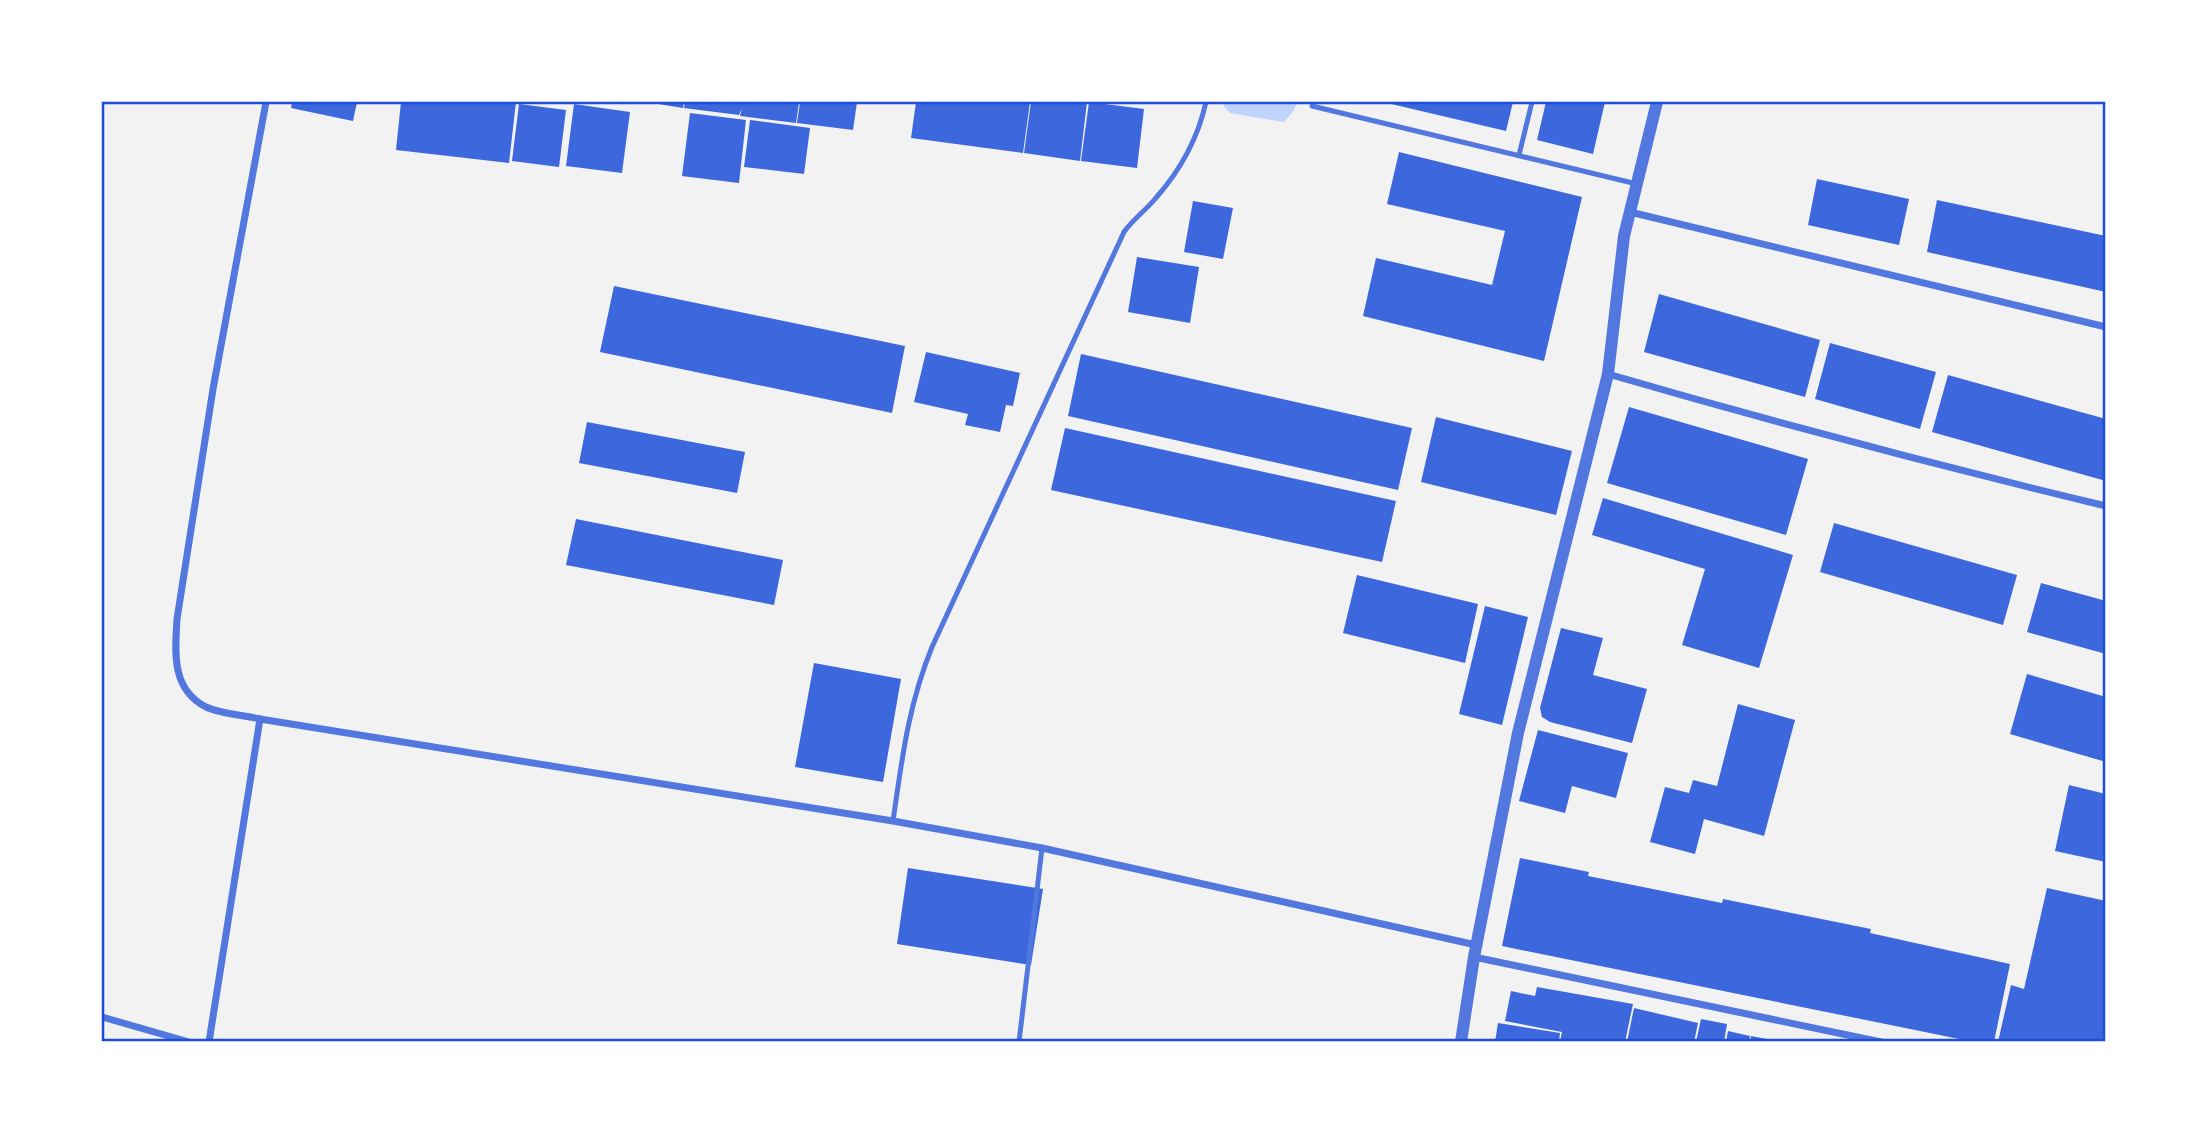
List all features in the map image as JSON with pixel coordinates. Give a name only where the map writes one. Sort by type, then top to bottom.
[{"type":"street","points":[[266,102],[213,389],[177,619],[175,656],[178,676],[189,694],[207,708],[1042,848],[1475,951],[1881,1041]]},
{"type":"street","points":[[1461,1041],[1475,951],[1518,733],[1608,374],[1624,236],[1657,102]]},
{"type":"street","points":[[1630,212],[2105,327]]},
{"type":"street","points":[[1608,374],[1789,426],[2105,506]]},
{"type":"street","points":[[209,1041],[260,719]]},
{"type":"street","points":[[102,1017],[189,1041]]},
{"type":"lane","points":[[893,821],[908,720],[932,647],[1124,232],[1170,181],[1191,145],[1206,102]]},
{"type":"lane","points":[[1519,155],[1532,102]]},
{"type":"lane","points":[[1312,106],[1637,184]]},
{"type":"lane","points":[[1019,1041],[1042,848]]},
{"type":"water","points":[[1224,102],[1297,102],[1284,122],[1230,113],[1224,107]]},
{"type":"building","points":[[292,102],[357,102],[353,121],[291,108]]},
{"type":"building","points":[[401,102],[516,102],[509,163],[396,150]]},
{"type":"building","points":[[646,102],[684,102],[683,108]]},
{"type":"building","points":[[685,102],[799,102],[796,123],[740,116],[742,108],[739,115],[684,108]]},
{"type":"building","points":[[800,102],[857,102],[853,130],[797,123]]},
{"type":"building","points":[[916,102],[1030,102],[1023,153],[911,138]]},
{"type":"building","points":[[1031,102],[1087,102],[1080,161],[1024,153]]},
{"type":"building","points":[[1089,102],[1144,109],[1137,168],[1081,161]]},
{"type":"building","points":[[1387,102],[1513,102],[1506,131]]},
{"type":"building","points":[[1546,102],[1605,102],[1593,154],[1537,140]]},
{"type":"building","points":[[519,104],[566,110],[559,167],[512,161]]},
{"type":"building","points":[[574,104],[630,112],[622,173],[566,166]]},
{"type":"building","points":[[690,113],[746,120],[739,183],[682,176]]},
{"type":"building","points":[[750,120],[810,128],[804,174],[744,167]]},
{"type":"building","points":[[1399,152],[1582,197],[1544,361],[1363,316],[1376,258],[1492,285],[1505,231],[1387,204]]},
{"type":"building","points":[[1817,179],[1909,199],[1899,245],[1808,225]]},
{"type":"building","points":[[1937,200],[2106,236],[2106,292],[1927,252]]},
{"type":"building","points":[[1193,201],[1233,208],[1223,259],[1184,252]]},
{"type":"building","points":[[1137,257],[1199,267],[1190,323],[1128,312]]},
{"type":"building","points":[[614,286],[905,346],[892,413],[600,352]]},
{"type":"building","points":[[1659,294],[1820,340],[1805,397],[1644,352]]},
{"type":"building","points":[[1830,343],[1936,372],[1920,429],[1815,399]]},
{"type":"building","points":[[926,352],[1020,373],[1013,406],[1006,405],[1000,432],[965,425],[968,414],[914,402]]},
{"type":"building","points":[[1081,354],[1412,428],[1398,490],[1068,416]]},
{"type":"building","points":[[1948,375],[2106,419],[2106,481],[1932,432]]},
{"type":"building","points":[[1629,407],[1808,459],[1786,535],[1607,483]]},
{"type":"building","points":[[1436,417],[1572,451],[1556,515],[1421,482]]},
{"type":"building","points":[[587,422],[745,452],[737,493],[579,463]]},
{"type":"building","points":[[1065,428],[1396,501],[1382,562],[1051,490]]},
{"type":"building","points":[[1603,498],[1793,555],[1759,668],[1682,645],[1705,569],[1592,535]]},
{"type":"building","points":[[576,519],[783,560],[774,605],[566,565]]},
{"type":"building","points":[[1834,523],[2017,575],[2003,625],[1820,572]]},
{"type":"building","points":[[1357,575],[1478,604],[1465,663],[1343,633]]},
{"type":"building","points":[[2041,583],[2106,601],[2106,654],[2027,632]]},
{"type":"building","points":[[1485,606],[1528,617],[1502,725],[1459,714]]},
{"type":"building","points":[[1561,628],[1603,638],[1593,675],[1647,689],[1632,743],[1550,722],[1542,717],[1540,708]]},
{"type":"building","points":[[814,663],[901,679],[883,782],[795,767]]},
{"type":"building","points":[[2027,674],[2106,697],[2106,762],[2010,734]]},
{"type":"building","points":[[1738,704],[1795,720],[1764,836],[1704,819],[1695,854],[1650,842],[1665,787],[1689,793],[1693,780],[1717,786]]},
{"type":"building","points":[[1538,730],[1628,753],[1616,798],[1572,786],[1565,813],[1519,801]]},
{"type":"building","points":[[2069,785],[2106,794],[2106,862],[2055,851]]},
{"type":"building","points":[[1520,858],[1589,872],[1588,876],[1722,903],[1723,899],[1871,929],[1870,933],[2010,964],[1994,1042],[1974,1042],[1502,946]]},
{"type":"building","points":[[908,868],[1043,889],[1031,965],[897,944]]},
{"type":"building","points":[[2047,888],[2106,901],[2106,1042],[1998,1042],[2011,985],[2024,989]]},
{"type":"building","points":[[1537,987],[1633,1004],[1625,1042],[1560,1042],[1562,1032],[1505,1021],[1511,991],[1535,996]]},
{"type":"building","points":[[1634,1008],[1698,1023],[1694,1042],[1627,1042]]},
{"type":"building","points":[[1701,1019],[1727,1024],[1724,1042],[1696,1042]]},
{"type":"building","points":[[1498,1023],[1560,1033],[1559,1042],[1495,1042]]},
{"type":"building","points":[[1728,1031],[1750,1036],[1749,1042],[1726,1042]]},
{"type":"building","points":[[1751,1036],[1772,1040],[1772,1042],[1750,1042]]}]
